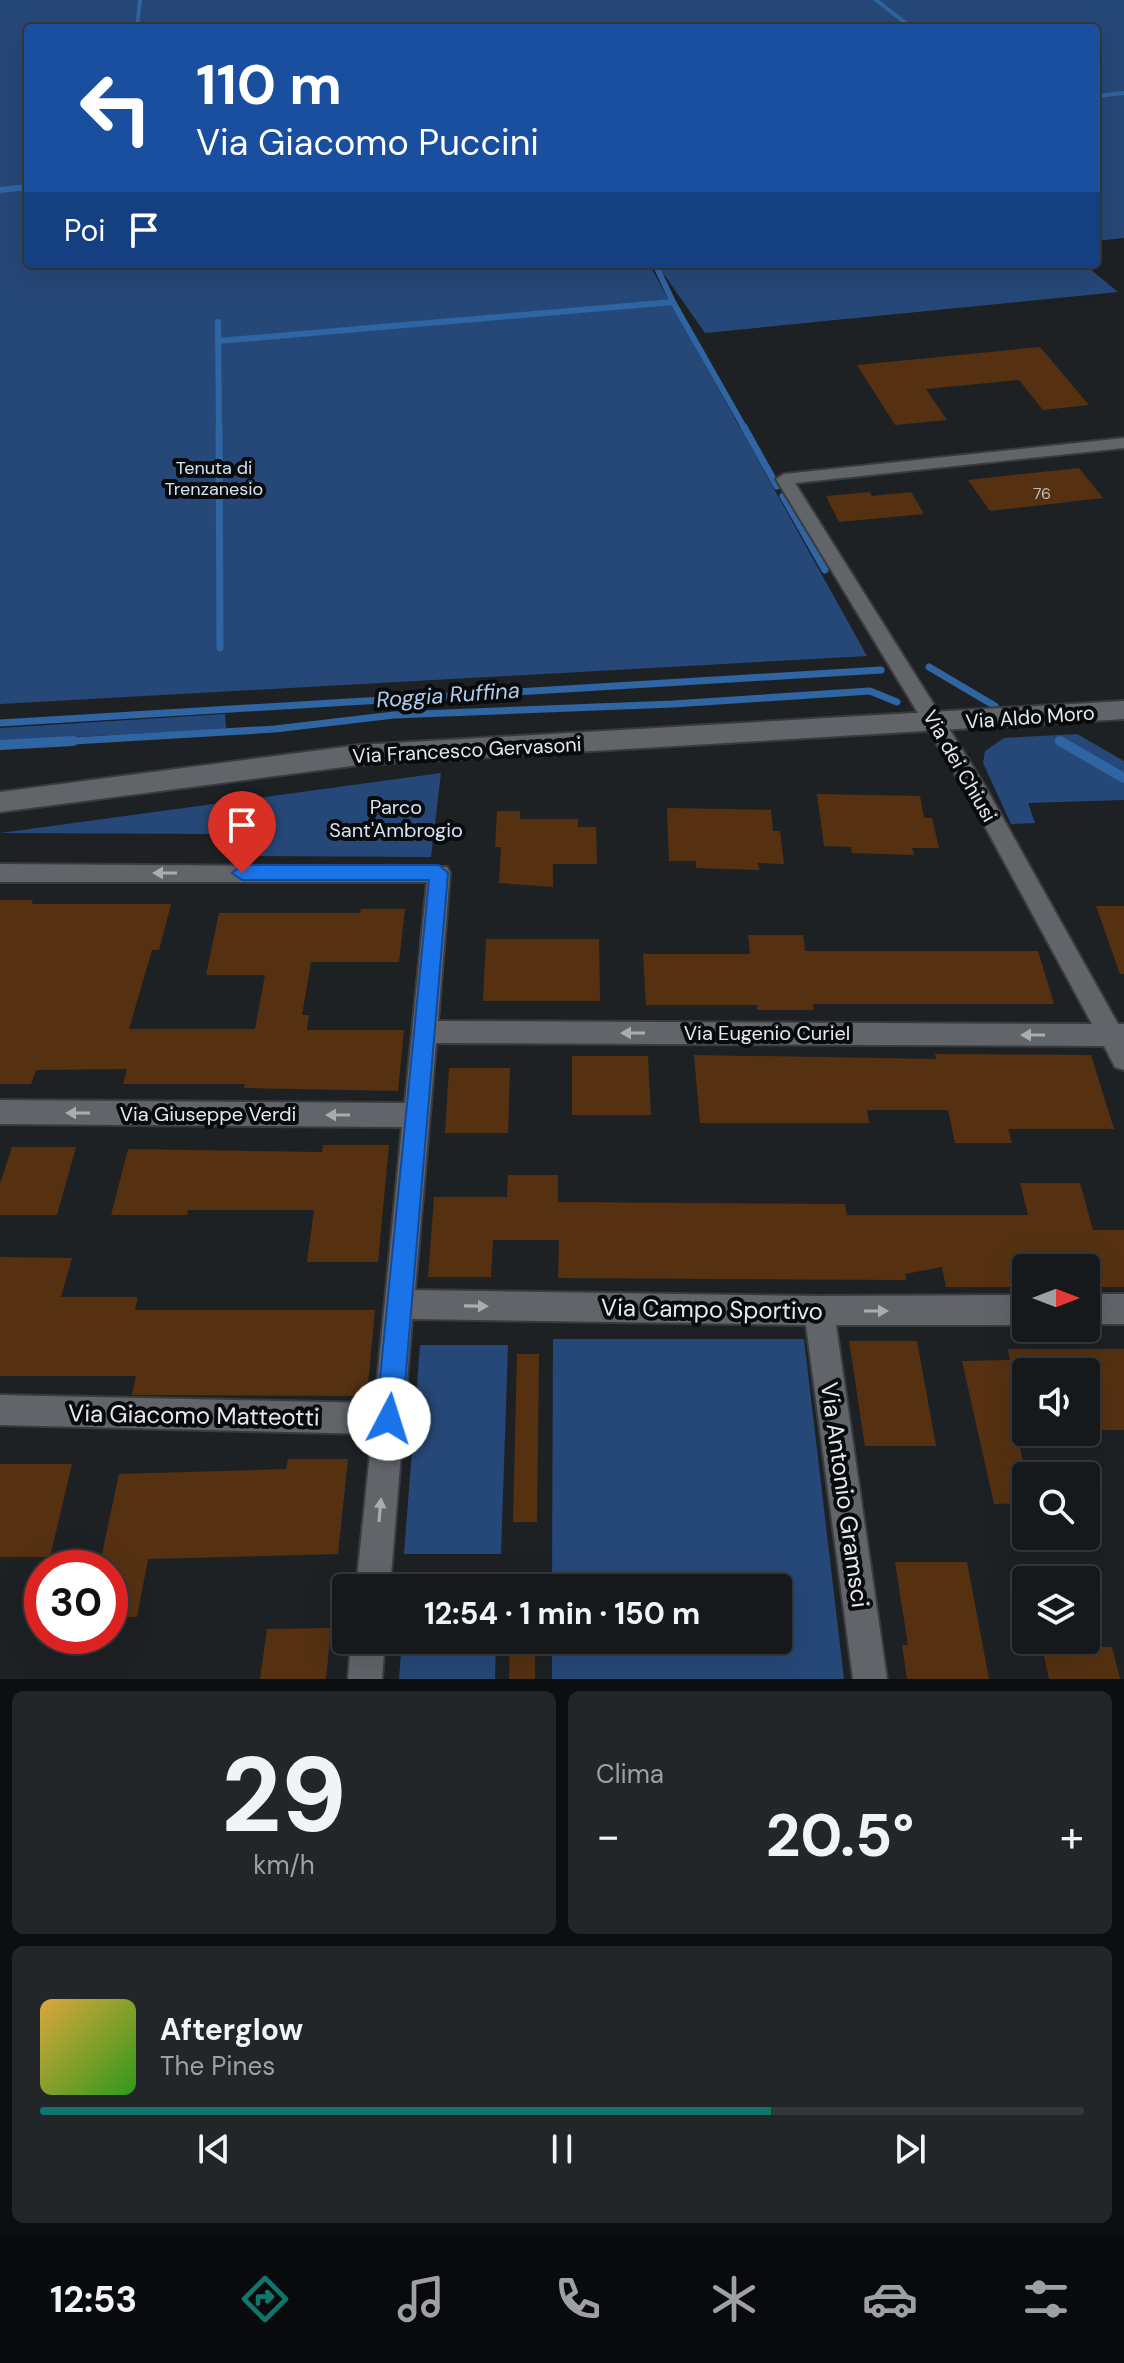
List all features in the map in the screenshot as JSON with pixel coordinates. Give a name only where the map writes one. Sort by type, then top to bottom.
[{"type":"street","name":"Via dei Chiusi","points":[[1124,443],[784,479],[936,724],[1117,1035],[1124,1059]]},
{"type":"street","name":"Via Aldo Moro","points":[[936,724],[1124,710]]},
{"type":"street","name":"Via Francesco Gervasoni","points":[[0,802],[359,755],[936,724]]},
{"type":"street","points":[[0,873],[244,864],[439,873],[374,1574]]},
{"type":"street","name":"Via Eugenio Curiel","points":[[424,1032],[1117,1035]]},
{"type":"street","name":"Via Giuseppe Verdi","points":[[0,1112],[416,1115]]},
{"type":"street","name":"Via Campo Sportivo","points":[[399,1304],[819,1311],[1012,1310]]},
{"type":"street","points":[[1100,1309],[1124,1309]]},
{"type":"street","name":"Via Antonio Gramsci","points":[[819,1311],[870,1679]]},
{"type":"street","name":"Via Giacomo Matteotti","points":[[0,1410],[389,1419]]},
{"type":"street","points":[[365,1679],[367,1654]]},
{"type":"green space","name":"Tenuta di Trenzanesio","points":[[0,0],[1124,0],[1124,238],[1100,241],[1100,24],[24,24],[24,268],[651,268],[867,656],[0,704]]},
{"type":"green space","points":[[659,268],[1089,268],[1118,292],[705,333]]},
{"type":"green space","points":[[225,714],[226,729],[0,741],[0,728]]},
{"type":"green space","points":[[1077,734],[1124,761],[1124,800],[1028,803],[1035,823],[1011,824],[983,763],[985,751],[1004,738]]},
{"type":"green space","name":"Parco Sant'Ambrogio","points":[[441,773],[431,857],[236,856],[222,834],[0,833]]},
{"type":"green space","points":[[553,1339],[804,1339],[844,1679],[552,1679],[552,1654],[792,1654],[792,1574],[552,1574]]},
{"type":"green space","points":[[420,1345],[508,1345],[501,1554],[404,1554]]},
{"type":"green space","points":[[401,1654],[496,1654],[495,1679],[399,1679]]},
{"type":"building","points":[[1040,347],[1089,405],[1043,410],[1019,380],[926,389],[947,420],[895,425],[857,365]]},
{"type":"building","points":[[1079,468],[1103,498],[990,511],[968,480]]},
{"type":"building","points":[[870,492],[872,496],[911,492],[924,514],[839,522],[826,496]]},
{"type":"building","points":[[817,794],[920,796],[924,818],[932,818],[939,848],[912,848],[914,855],[852,853],[851,847],[824,846]]},
{"type":"building","points":[[667,808],[771,810],[773,831],[780,831],[784,864],[758,863],[759,870],[696,868],[696,861],[669,861]]},
{"type":"building","points":[[497,811],[520,811],[520,819],[578,819],[578,827],[596,827],[597,864],[553,864],[553,887],[499,883],[501,847],[495,847]]},
{"type":"building","points":[[0,900],[33,900],[32,904],[171,904],[159,950],[152,950],[129,1029],[255,1029],[265,975],[206,975],[219,913],[360,913],[361,909],[405,909],[399,962],[311,962],[302,1015],[309,1015],[307,1030],[404,1030],[398,1091],[244,1088],[245,1084],[123,1084],[127,1069],[36,1070],[31,1084],[0,1084]]},
{"type":"building","points":[[1096,906],[1124,906],[1124,974],[1120,974]]},
{"type":"building","points":[[748,935],[803,935],[805,951],[1038,951],[1054,1004],[813,1004],[814,1010],[757,1010],[757,1005],[646,1005],[643,954],[750,954]]},
{"type":"building","points":[[486,939],[599,939],[600,1001],[483,1001]]},
{"type":"building","points":[[935,1054],[1091,1055],[1114,1129],[1008,1129],[1012,1143],[955,1143],[948,1110],[867,1110],[869,1123],[700,1123],[694,1055],[936,1059]]},
{"type":"building","points":[[572,1056],[648,1056],[651,1115],[572,1115]]},
{"type":"building","points":[[449,1068],[510,1068],[508,1133],[445,1133]]},
{"type":"building","points":[[323,1145],[389,1145],[378,1262],[307,1262],[314,1210],[188,1210],[187,1215],[111,1215],[128,1149],[322,1152]]},
{"type":"building","points":[[12,1147],[76,1147],[57,1215],[0,1215],[0,1184]]},
{"type":"building","points":[[508,1175],[558,1175],[558,1202],[845,1204],[847,1215],[1028,1215],[1020,1183],[1080,1183],[1093,1230],[1124,1230],[1124,1287],[1100,1287],[1100,1254],[1012,1254],[1012,1287],[946,1287],[942,1267],[905,1274],[906,1280],[558,1278],[559,1240],[493,1240],[491,1277],[428,1277],[434,1197],[507,1197]]},
{"type":"building","points":[[0,1257],[72,1258],[61,1297],[138,1297],[135,1310],[375,1310],[367,1396],[132,1395],[136,1376],[0,1376]]},
{"type":"building","points":[[849,1341],[917,1341],[936,1446],[865,1446]]},
{"type":"building","points":[[1008,1349],[1124,1349],[1124,1430],[1100,1430],[1100,1358],[1012,1358],[1012,1446],[1020,1446],[1023,1462],[1012,1462],[1012,1503],[994,1504],[962,1361],[1010,1360]]},
{"type":"building","points":[[517,1354],[539,1354],[537,1522],[513,1522]]},
{"type":"building","points":[[288,1459],[348,1459],[338,1554],[148,1559],[137,1617],[128,1617],[128,1550],[103,1550],[119,1474],[286,1469]]},
{"type":"building","points":[[0,1464],[72,1464],[52,1550],[24,1550],[24,1557],[0,1557]]},
{"type":"building","points":[[895,1562],[967,1562],[989,1679],[907,1679],[902,1645],[908,1645]]},
{"type":"building","points":[[331,1628],[326,1679],[260,1679],[267,1629]]},
{"type":"building","points":[[1100,1647],[1112,1647],[1120,1679],[1049,1679],[1044,1654],[1100,1654]]},
{"type":"building","points":[[510,1654],[535,1654],[535,1679],[509,1679]]},
{"type":"waterway","points":[[137,24],[140,0]]},
{"type":"waterway","points":[[876,0],[907,24]]},
{"type":"waterway","points":[[1100,96],[1124,93]]},
{"type":"waterway","points":[[0,190],[24,187]]},
{"type":"waterway","points":[[657,268],[673,302]]},
{"type":"waterway","points":[[218,341],[673,302]]},
{"type":"waterway","points":[[673,302],[745,429]]},
{"type":"waterway","points":[[218,322],[218,341]]},
{"type":"waterway","points":[[218,341],[219,429]]},
{"type":"waterway","points":[[219,427],[220,648]]},
{"type":"waterway","points":[[744,427],[777,486]]},
{"type":"waterway","points":[[783,496],[825,570]]},
{"type":"waterway","points":[[929,667],[995,706]]},
{"type":"waterway","points":[[0,723],[881,670]]},
{"type":"waterway","name":"Roggia Ruffina","points":[[69,741],[275,729],[394,715],[673,704],[870,691],[897,702]]},
{"type":"waterway","name":"Roggia Ruffina","points":[[0,745],[69,741]]},
{"type":"waterway","name":"Roggia Ruffina","points":[[39,743],[69,741]]},
{"type":"waterway","points":[[1063,743],[1060,741],[1124,778]]},
{"type":"route","points":[[242,873],[439,873],[389,1419]]}]
